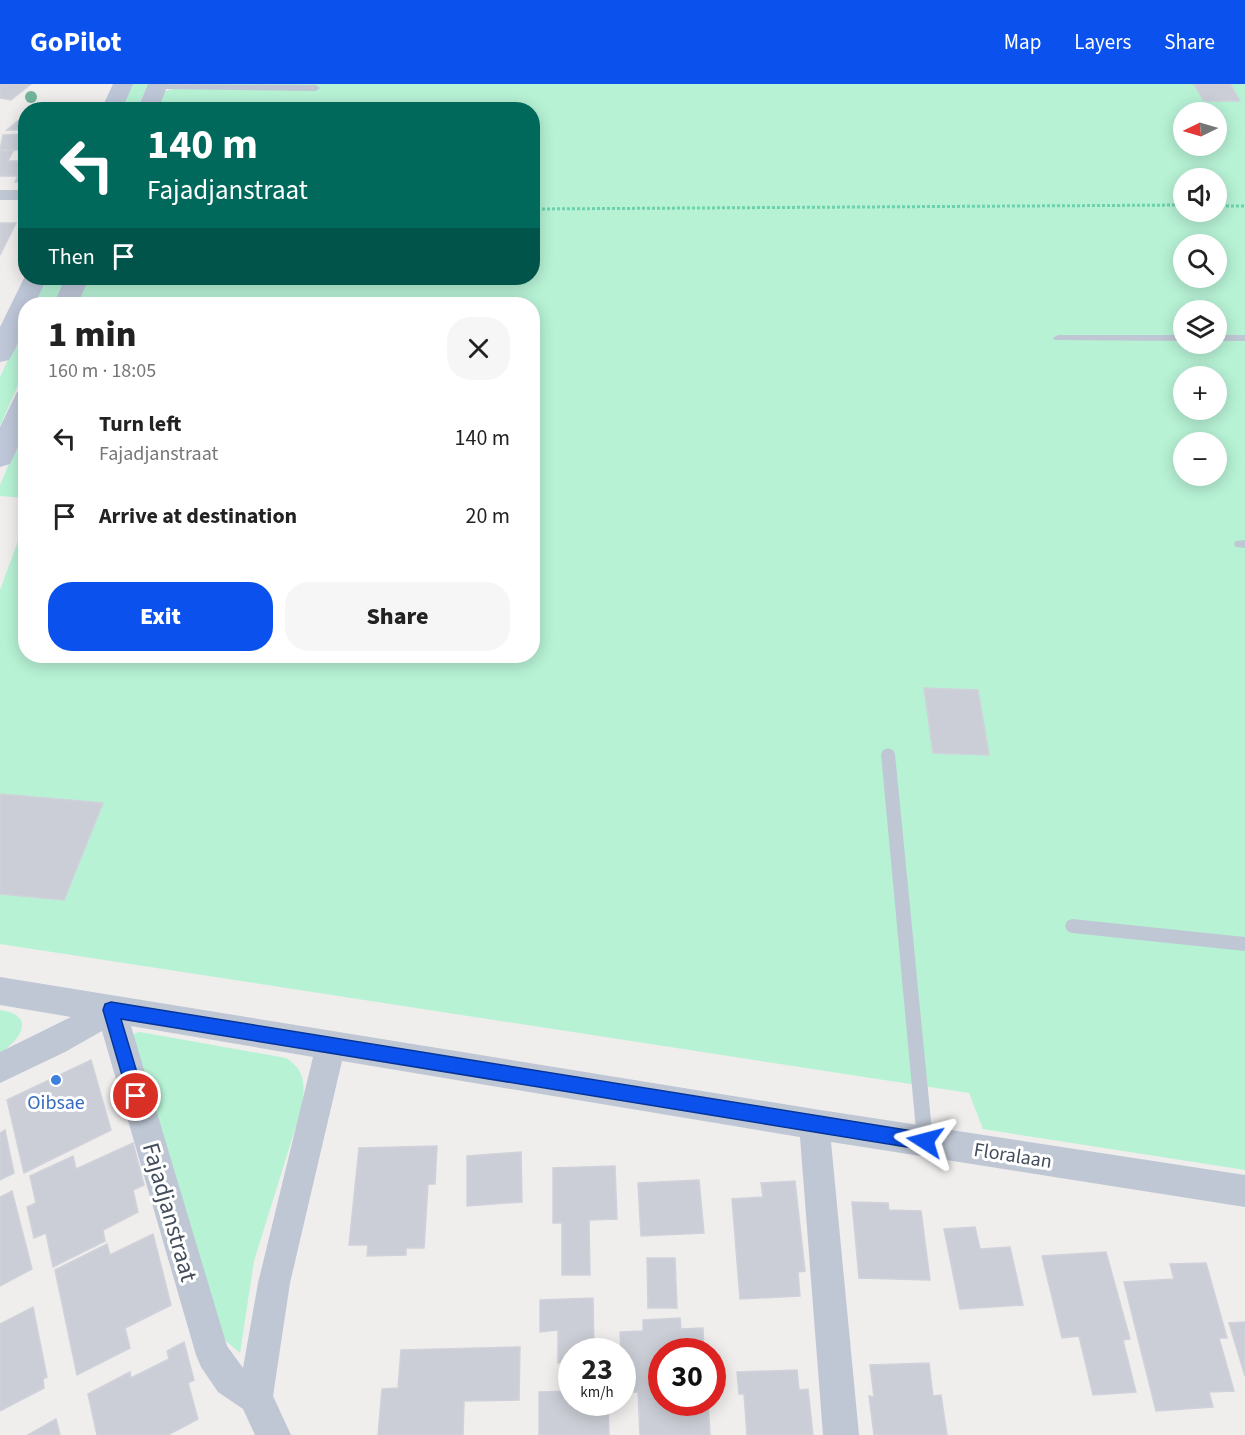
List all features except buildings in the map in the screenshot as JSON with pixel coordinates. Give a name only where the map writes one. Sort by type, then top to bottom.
[{"type":"main road","points":[[115,102],[123,84]]},
{"type":"main road","points":[[150,102],[157,85]]},
{"type":"main road","points":[[0,354],[18,315]]},
{"type":"main road","points":[[0,457],[18,416]]},
{"type":"street","points":[[0,195],[18,195]]},
{"type":"street","name":"Floralaan","points":[[0,991],[814,1124],[1245,1191]]},
{"type":"street","points":[[0,1068],[55,1042],[111,1010]]},
{"type":"street","name":"Fajadjanstraat","points":[[111,1010],[213,1355],[231,1380],[255,1397],[273,1435]]},
{"type":"street","points":[[255,1397],[274,1283],[331,1045]]},
{"type":"street","points":[[814,1124],[841,1435]]},
{"type":"lane","points":[[157,85],[316,88]]},
{"type":"lane","points":[[1058,338],[1173,338]]},
{"type":"lane","points":[[1227,338],[1245,338]]},
{"type":"lane","points":[[888,754],[925,1141]]},
{"type":"lane","points":[[1072,926],[1245,944]]},
{"type":"path","points":[[540,209],[1173,205]]},
{"type":"path","points":[[1227,206],[1245,206]]},
{"type":"green space","points":[[131,84],[148,84],[140,102],[123,102]]},
{"type":"green space","points":[[191,84],[1245,84],[1245,1170],[983,1129],[969,1093],[0,944],[0,590],[18,541],[18,663],[540,663],[540,297],[81,297],[86,285],[540,285],[540,102],[159,102],[163,92],[177,88],[189,88]]},
{"type":"green space","points":[[44,285],[64,285],[58,297],[38,297]]},
{"type":"green space","points":[[18,339],[18,385],[0,426],[0,377]]},
{"type":"green space","points":[[18,443],[18,497],[0,496],[0,485]]},
{"type":"green space","points":[[0,1010],[18,1017],[22,1022],[22,1028],[14,1041],[0,1053]]},
{"type":"green space","points":[[140,1032],[286,1058],[301,1074],[304,1087],[301,1110],[254,1261],[240,1353],[220,1336],[132,1034]]},
{"type":"place","name":"Oibsae","points":[[56,1080]]},
{"type":"route","points":[[136,1096],[111,1010],[925,1141]]}]
